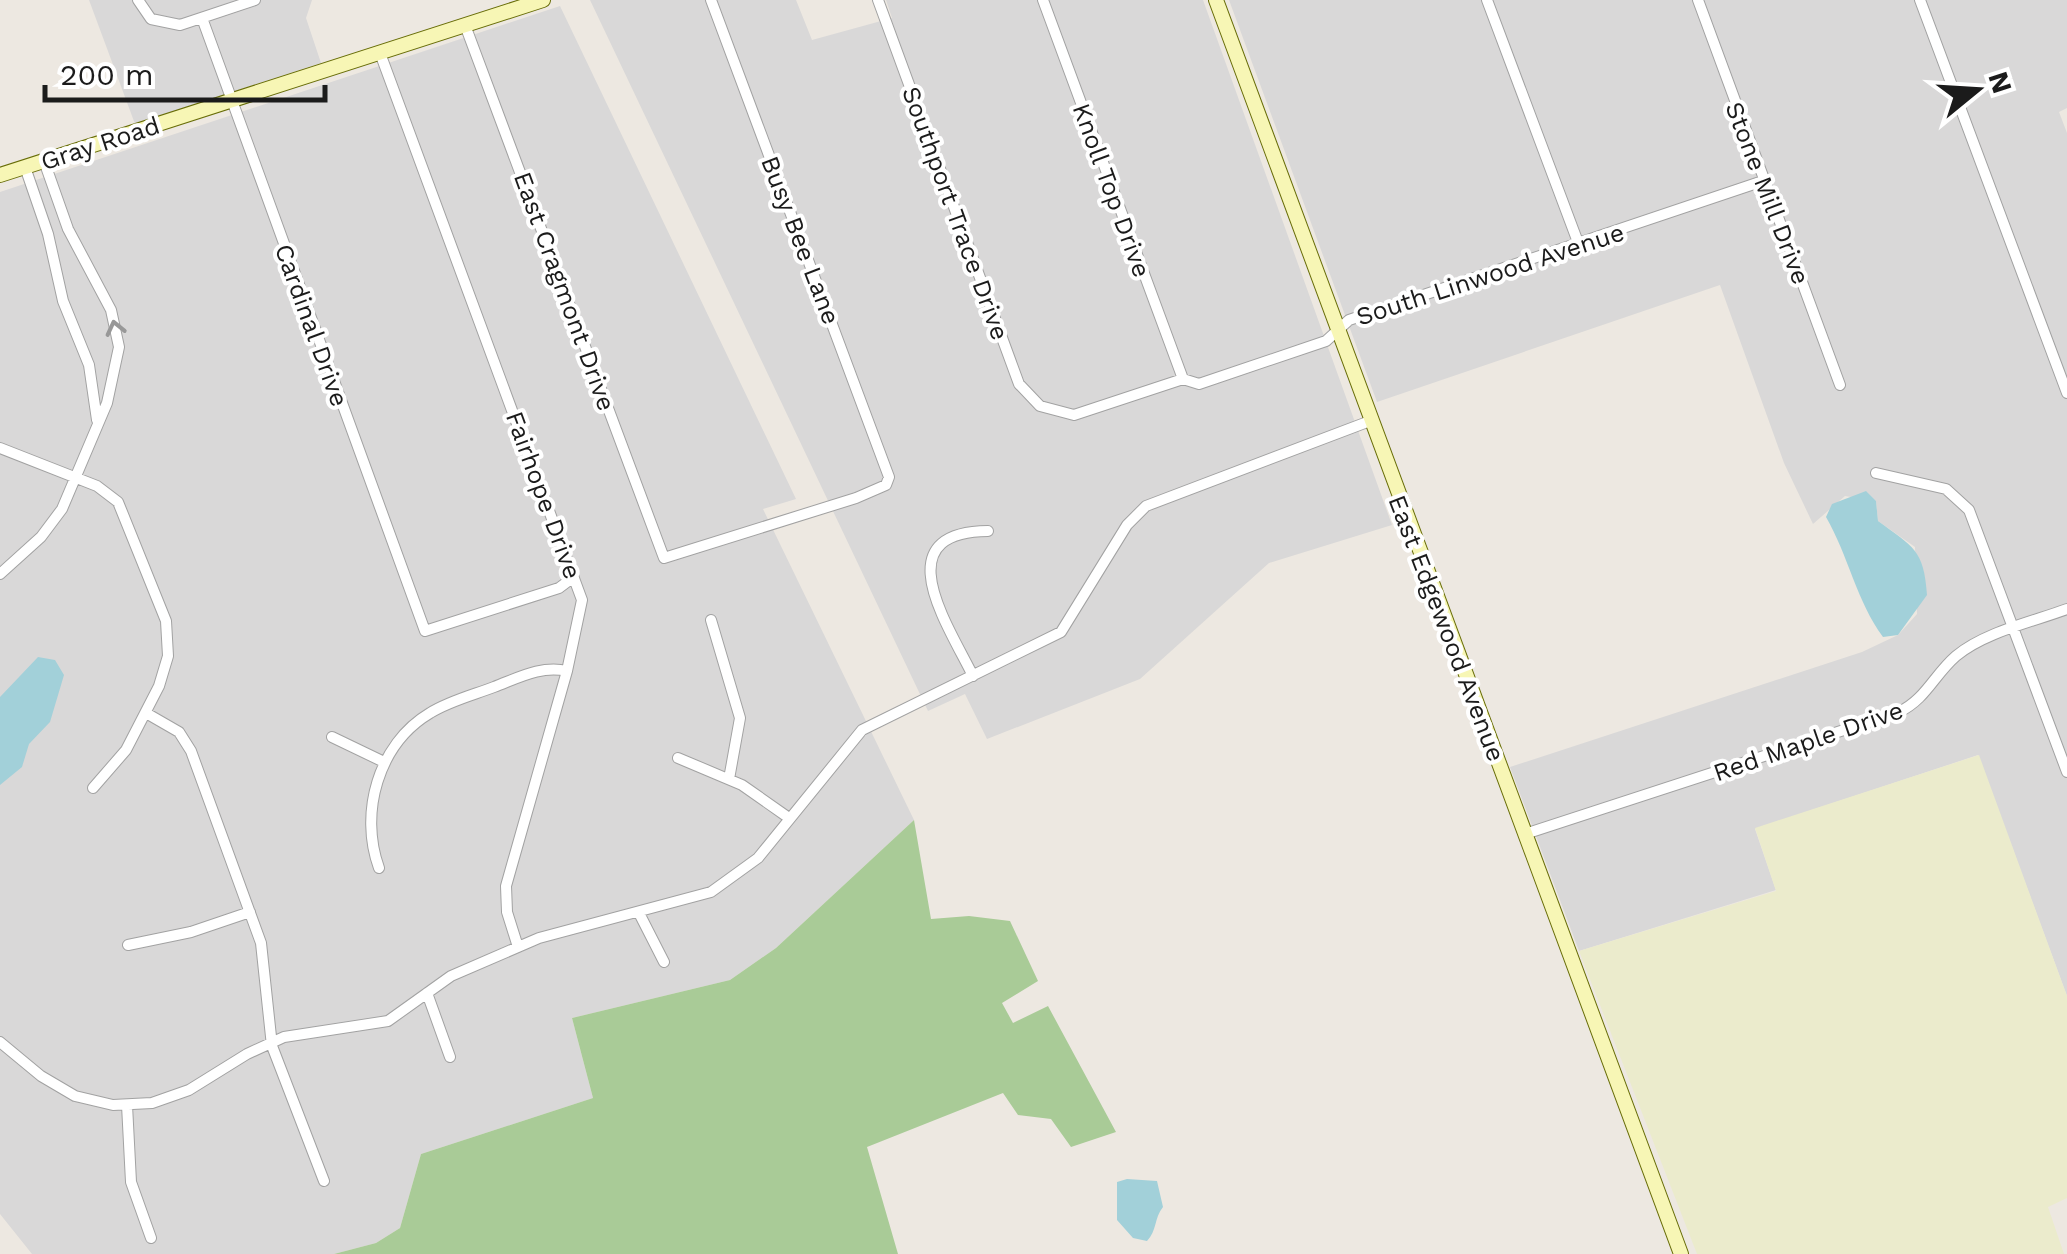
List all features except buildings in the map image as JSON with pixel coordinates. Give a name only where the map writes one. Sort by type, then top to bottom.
[{"type":"main road","name":"Gray Road","points":[[0,176],[543,0]]},
{"type":"main road","name":"East Edgewood Avenue","points":[[1216,0],[1681,1254]]},
{"type":"street","points":[[138,0],[151,19],[164,26],[255,0]]},
{"type":"street","name":"Busy Bee Lane","points":[[664,558],[856,498],[888,481],[711,0]]},
{"type":"street","name":"Southport Trace Drive","points":[[878,0],[1019,384],[1052,412]]},
{"type":"street","name":"Knoll Top Drive","points":[[1043,0],[1183,380]]},
{"type":"street","points":[[1487,0],[1579,245]]},
{"type":"street","name":"Stone Mill Drive","points":[[1698,0],[1840,386]]},
{"type":"street","points":[[1920,0],[2067,393]]},
{"type":"street","name":"Cardinal Drive","points":[[202,18],[229,102],[425,631],[559,588],[570,579]]},
{"type":"street","name":"East Cragmont Drive","points":[[466,25],[664,558]]},
{"type":"street","name":"Fairhope Drive","points":[[380,52],[565,550],[570,579],[581,594],[583,607],[567,671],[506,886],[506,912],[518,947]]},
{"type":"street","points":[[0,574],[58,516],[115,380],[119,347],[115,324],[68,229],[44,161]]},
{"type":"street","points":[[25,168],[48,234],[62,301],[90,366],[98,421]]},
{"type":"street","name":"South Linwood Avenue","points":[[1052,412],[1094,412],[1183,380],[1199,384],[1326,341],[1349,320],[1764,181]]},
{"type":"street","points":[[0,1042],[63,1090],[87,1100],[126,1105],[182,1093],[272,1042],[319,1028],[382,1023],[451,976],[518,947],[694,898],[727,884],[758,858],[862,730],[1061,632],[1127,525],[1146,506],[1370,421]]},
{"type":"street","points":[[0,448],[104,490],[123,509],[166,621],[164,674],[126,750],[93,788]]},
{"type":"street","points":[[1876,473],[1932,485],[1957,497],[1973,518],[2067,772]]},
{"type":"street","points":[[973,676],[930,588],[928,566],[939,544],[964,531],[988,530]]},
{"type":"street","name":"Red Maple Drive","points":[[1525,834],[1899,712],[1922,698],[1962,651],[2067,609]]},
{"type":"street","points":[[711,620],[740,718],[730,779]]},
{"type":"street","points":[[380,868],[372,831],[374,796],[384,762],[410,727],[440,708],[538,670],[567,671]]},
{"type":"street","points":[[146,713],[176,730],[189,748],[250,912],[262,951],[272,1042],[324,1181]]},
{"type":"street","points":[[332,737],[384,762]]},
{"type":"street","points":[[678,758],[730,779],[789,818]]},
{"type":"street","points":[[128,945],[207,927],[250,912]]},
{"type":"street","points":[[639,912],[664,962]]},
{"type":"street","points":[[427,993],[450,1057]]},
{"type":"street","points":[[126,1105],[131,1182],[151,1238]]},
{"type":"shaded area","points":[[89,0],[312,0],[306,18],[321,63],[135,124]]},
{"type":"shaded area","points":[[590,0],[796,0],[812,40],[892,18],[886,0],[1203,0],[1392,525],[1269,563],[1140,679],[987,739],[965,694],[928,711]]},
{"type":"shaded area","points":[[1229,0],[2067,0],[2067,108],[2059,112],[2067,133],[2067,996],[1978,755],[1755,829],[1776,890],[1579,951],[1510,767],[1862,652],[1898,635],[1917,614],[1915,547],[1878,521],[1876,501],[1845,496],[1813,524],[1784,463],[1720,285],[1377,402]]},
{"type":"shaded area","points":[[560,6],[796,499],[763,509],[914,820],[776,948],[730,980],[572,1018],[593,1098],[421,1154],[400,1228],[376,1243],[334,1254],[32,1254],[0,1214],[0,192]]},
{"type":"green space","points":[[1979,755],[2067,996],[2067,1198],[2048,1207],[2064,1254],[1697,1254],[1579,951],[1776,891],[1755,828]]},
{"type":"green space","points":[[914,820],[931,919],[969,916],[1010,921],[1038,981],[1002,1003],[1013,1023],[1048,1006],[1116,1132],[1071,1147],[1051,1119],[1018,1115],[1003,1093],[867,1147],[898,1254],[334,1254],[376,1243],[400,1228],[421,1154],[593,1098],[572,1018],[730,980],[776,948]]},
{"type":"water","points":[[1866,491],[1876,501],[1878,521],[1915,550],[1923,568],[1927,595],[1898,635],[1883,637],[1874,623],[1826,517],[1832,504]]},
{"type":"water","points":[[38,657],[55,660],[64,675],[50,722],[29,744],[22,767],[0,785],[0,697]]},
{"type":"water","points":[[1157,1181],[1163,1207],[1147,1241],[1133,1238],[1117,1220],[1117,1182]]}]
